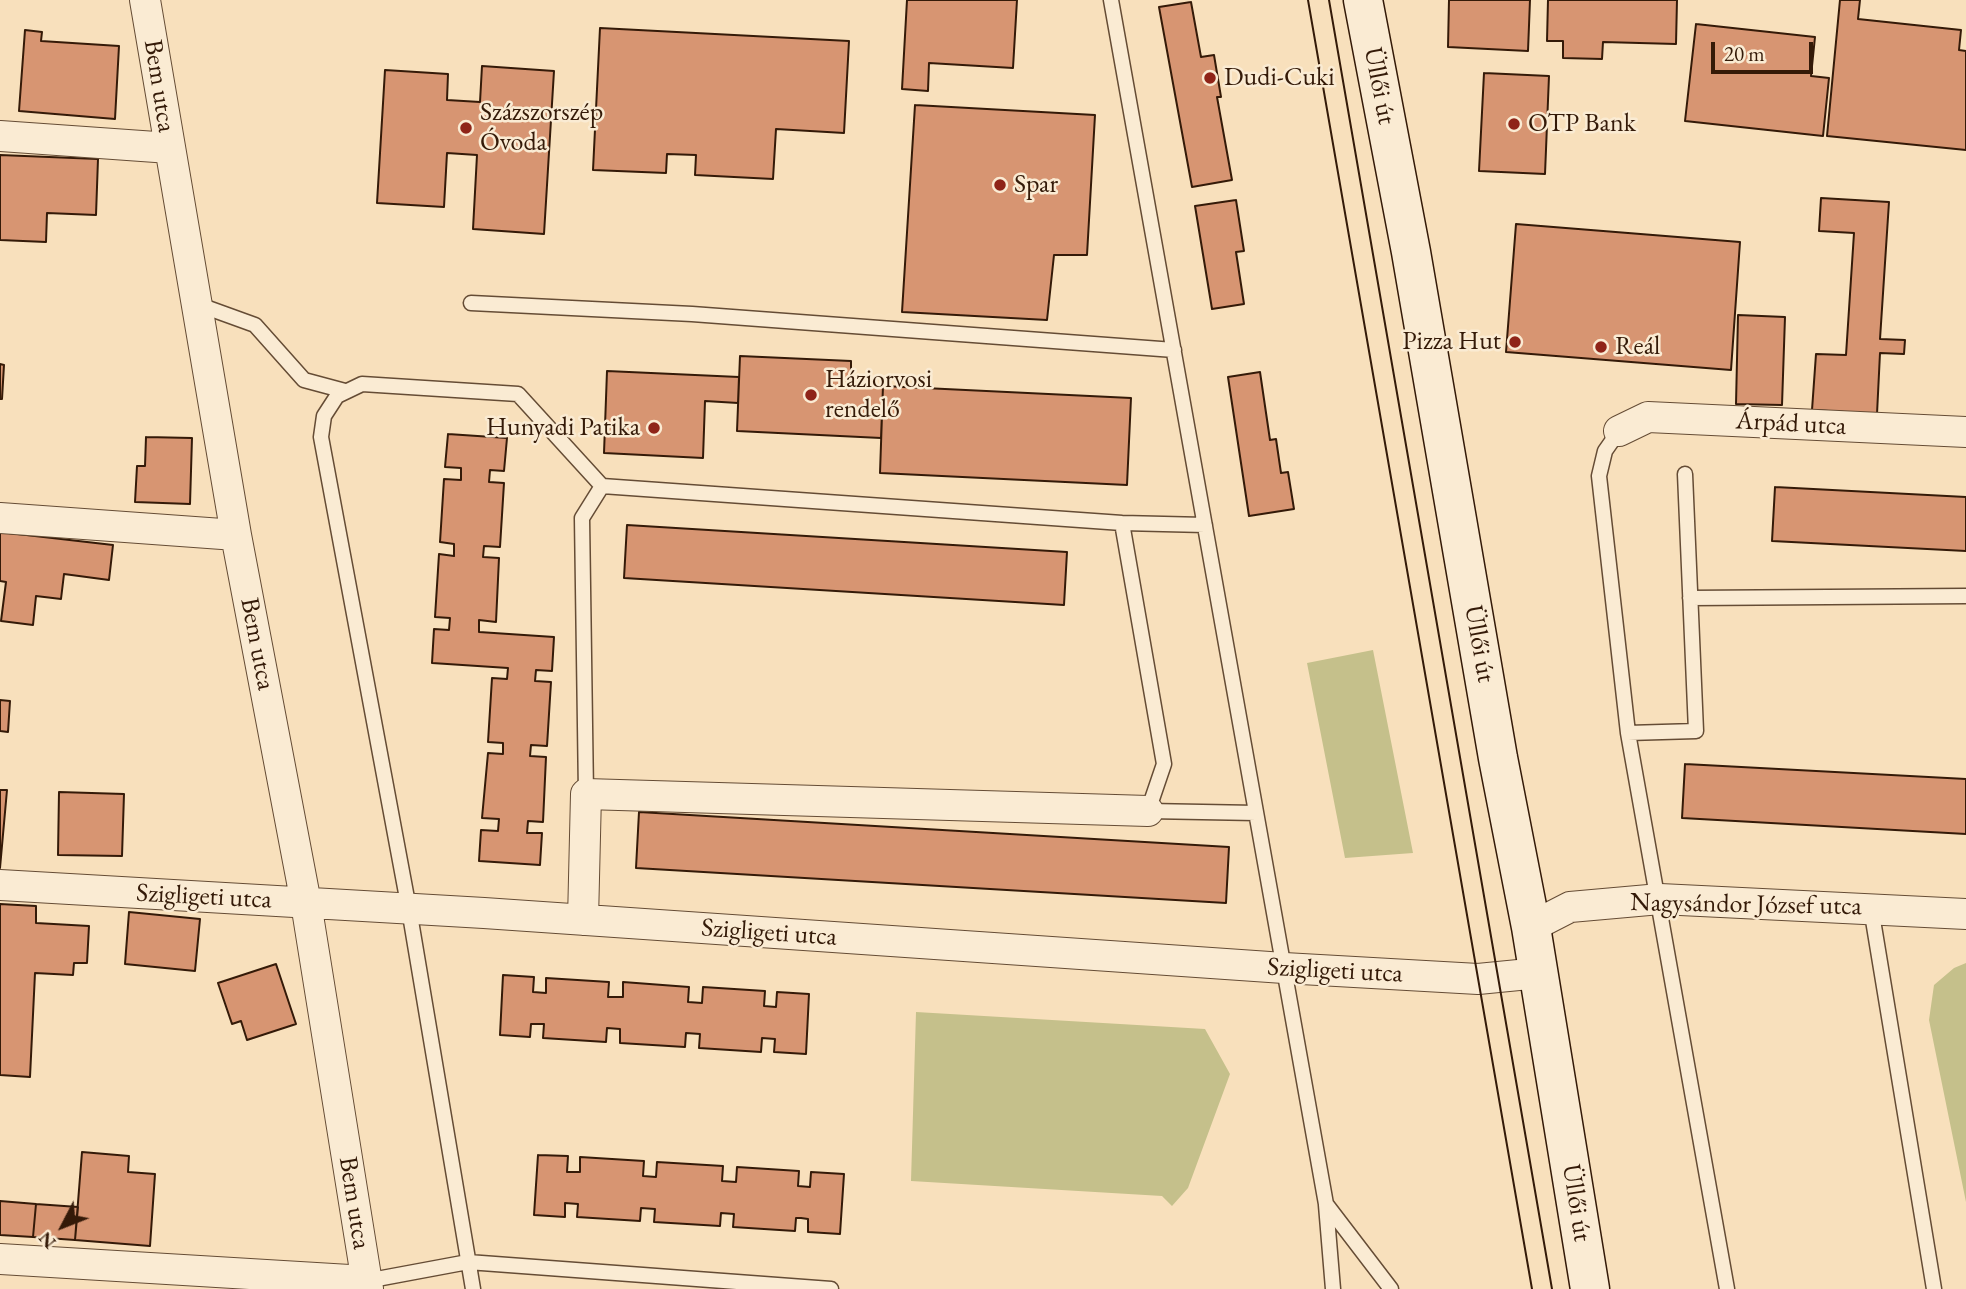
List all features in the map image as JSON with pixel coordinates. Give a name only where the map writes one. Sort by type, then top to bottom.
[{"type":"main road","name":"Üllői út","points":[[1363,0],[1531,927],[1590,1289]]},
{"type":"street","name":"Bem utca","points":[[145,0],[236,535],[306,903],[367,1285]]},
{"type":"street","points":[[0,136],[170,148]]},
{"type":"street","name":"Árpád utca","points":[[1619,431],[1648,417],[1966,432]]},
{"type":"street","points":[[0,518],[236,535]]},
{"type":"street","points":[[583,920],[586,794],[1148,811]]},
{"type":"street","name":"Szigligeti utca","points":[[0,885],[583,920],[1284,968],[1478,979],[1539,973]]},
{"type":"street","name":"Nagysándor József utca","points":[[1531,927],[1570,907],[1660,899],[1966,914]]},
{"type":"street","points":[[0,1259],[367,1285]]},
{"type":"lane","points":[[1111,0],[1326,1204],[1333,1289]]},
{"type":"lane","points":[[196,303],[255,326],[304,380],[345,391]]},
{"type":"lane","points":[[471,303],[692,314],[1174,350]]},
{"type":"lane","points":[[473,1289],[409,909],[321,437],[324,416],[330,404],[345,391],[362,384],[518,394],[602,486],[1122,523],[1205,525]]},
{"type":"lane","points":[[1619,431],[1605,451],[1598,476],[1628,733],[1660,899],[1727,1289]]},
{"type":"lane","points":[[1628,733],[1696,731],[1685,474]]},
{"type":"lane","points":[[586,794],[582,518],[602,486]]},
{"type":"lane","points":[[1122,523],[1164,764],[1148,811],[1256,813]]},
{"type":"lane","points":[[1690,598],[1966,596]]},
{"type":"lane","points":[[1871,908],[1934,1289]]},
{"type":"lane","points":[[1326,1204],[1391,1289]]},
{"type":"lane","points":[[367,1285],[468,1262],[831,1289]]},
{"type":"shaded area","points":[[1373,650],[1413,853],[1345,858],[1307,663]]},
{"type":"shaded area","points":[[1966,963],[1966,1202],[1929,1020],[1934,985],[1954,968]]},
{"type":"shaded area","points":[[916,1012],[1205,1029],[1230,1074],[1188,1188],[1172,1206],[1162,1196],[911,1181]]},
{"type":"building","points":[[907,0],[1017,0],[1013,68],[929,63],[928,91],[902,89]]},
{"type":"building","points":[[1449,0],[1530,0],[1528,51],[1448,47]]},
{"type":"building","points":[[1548,0],[1677,0],[1676,44],[1603,42],[1602,59],[1563,58],[1563,41],[1547,41]]},
{"type":"building","points":[[1840,0],[1860,0],[1858,19],[1961,30],[1959,50],[1966,51],[1966,150],[1827,136]]},
{"type":"building","points":[[1191,2],[1201,57],[1214,55],[1221,97],[1217,97],[1232,180],[1192,187],[1159,7]]},
{"type":"building","points":[[1696,24],[1815,37],[1811,76],[1829,78],[1823,136],[1685,121]]},
{"type":"building","points":[[600,28],[849,41],[844,133],[776,129],[773,179],[695,175],[696,155],[667,154],[666,173],[593,170]]},
{"type":"building","points":[[25,30],[42,32],[41,41],[119,46],[115,119],[19,111]]},
{"type":"building","name":"Százszorszép Óvoda","points":[[482,66],[554,71],[544,234],[473,229],[477,155],[447,153],[444,207],[377,203],[385,70],[448,74],[447,100],[480,102]]},
{"type":"building","name":"OTP Bank","points":[[1484,73],[1549,76],[1545,174],[1479,171]]},
{"type":"building","name":"Spar","points":[[915,105],[1095,115],[1087,255],[1054,255],[1047,320],[902,312]]},
{"type":"building","points":[[0,155],[98,159],[96,215],[47,213],[46,242],[0,240]]},
{"type":"building","points":[[1821,198],[1889,202],[1880,339],[1905,340],[1904,354],[1880,353],[1877,414],[1812,410],[1816,354],[1846,355],[1854,233],[1819,231]]},
{"type":"building","points":[[1236,200],[1244,251],[1236,252],[1244,304],[1212,309],[1195,206]]},
{"type":"building","points":[[1516,224],[1740,242],[1731,370],[1506,352]]},
{"type":"building","points":[[1738,315],[1785,317],[1782,405],[1736,404]]},
{"type":"building","name":"Háziorvosi rendelő","points":[[740,356],[851,361],[851,385],[883,386],[881,438],[737,431]]},
{"type":"building","points":[[0,364],[4,365],[2,399],[0,399]]},
{"type":"building","name":"Hunyadi Patika","points":[[607,371],[739,377],[738,403],[705,401],[703,458],[604,453]]},
{"type":"building","points":[[1260,372],[1270,440],[1276,439],[1281,473],[1288,472],[1294,509],[1249,516],[1228,377]]},
{"type":"building","points":[[883,386],[1131,398],[1127,485],[880,473]]},
{"type":"building","points":[[448,434],[507,438],[504,471],[490,470],[489,482],[504,483],[500,547],[484,546],[483,557],[499,558],[496,622],[479,620],[479,632],[554,637],[552,671],[536,670],[535,681],[551,682],[547,746],[531,745],[530,756],[546,757],[543,822],[528,821],[527,833],[542,833],[540,865],[479,861],[481,830],[498,831],[499,819],[482,818],[488,753],[503,754],[503,743],[488,742],[492,678],[507,679],[508,668],[432,663],[434,629],[449,630],[450,618],[435,617],[439,554],[454,556],[454,544],[440,542],[444,479],[461,480],[461,468],[445,467]]},
{"type":"building","points":[[146,437],[192,438],[190,504],[135,502],[137,466],[145,466]]},
{"type":"building","points":[[1775,487],[1966,497],[1966,551],[1772,541]]},
{"type":"building","points":[[627,525],[1067,552],[1064,605],[624,578]]},
{"type":"building","points":[[0,532],[113,545],[109,580],[64,574],[61,599],[36,596],[33,625],[1,621],[6,582],[0,581]]},
{"type":"building","points":[[0,700],[10,701],[8,732],[0,731]]},
{"type":"building","points":[[1685,764],[1966,779],[1966,834],[1682,818]]},
{"type":"building","points":[[0,790],[7,790],[0,868]]},
{"type":"building","points":[[59,792],[124,794],[122,856],[58,855]]},
{"type":"building","points":[[639,812],[1229,847],[1226,903],[636,868]]},
{"type":"building","points":[[0,904],[36,906],[36,923],[89,926],[87,963],[74,963],[73,975],[35,973],[30,1077],[0,1075]]},
{"type":"building","points":[[129,912],[200,919],[195,971],[125,964]]},
{"type":"building","points":[[276,964],[296,1024],[247,1040],[241,1021],[232,1024],[218,983]]},
{"type":"building","points":[[503,975],[534,977],[533,992],[546,993],[546,978],[609,982],[608,997],[623,997],[623,982],[689,987],[688,1002],[702,1003],[703,987],[765,991],[764,1006],[776,1007],[777,992],[809,994],[806,1054],[774,1052],[775,1039],[762,1038],[761,1052],[699,1048],[700,1034],[686,1033],[685,1047],[620,1043],[620,1029],[607,1028],[606,1042],[543,1038],[544,1024],[531,1024],[530,1037],[500,1035]]},
{"type":"building","points":[[82,1152],[129,1156],[128,1172],[155,1174],[150,1246],[75,1240]]},
{"type":"building","points":[[538,1155],[568,1156],[567,1172],[580,1172],[580,1157],[644,1161],[643,1176],[656,1177],[657,1162],[723,1166],[722,1181],[736,1182],[737,1167],[799,1171],[798,1186],[810,1187],[811,1172],[844,1174],[840,1234],[808,1232],[808,1219],[801,1218],[796,1218],[795,1231],[733,1227],[734,1214],[721,1213],[720,1226],[654,1222],[655,1209],[641,1208],[640,1221],[577,1217],[578,1204],[565,1203],[565,1217],[534,1215]]},
{"type":"building","points":[[0,1201],[36,1204],[33,1237],[0,1235]]},
{"type":"building","points":[[36,1204],[78,1207],[75,1240],[33,1237]]},
{"type":"tram line","points":[[1308,0],[1532,1289]]},
{"type":"tram line","points":[[1329,0],[1552,1289]]},
{"type":"place","name":"Dudi-Cuki","points":[[1210,78]]},
{"type":"place","name":"OTP Bank","points":[[1514,124]]},
{"type":"place","name":"Százszorszép Óvoda","points":[[466,128]]},
{"type":"place","name":"Spar","points":[[1000,185]]},
{"type":"place","name":"Pizza Hut","points":[[1515,342]]},
{"type":"place","name":"Reál","points":[[1601,347]]},
{"type":"place","name":"Háziorvosi rendelő","points":[[811,395]]},
{"type":"place","name":"Hunyadi Patika","points":[[654,428]]}]
